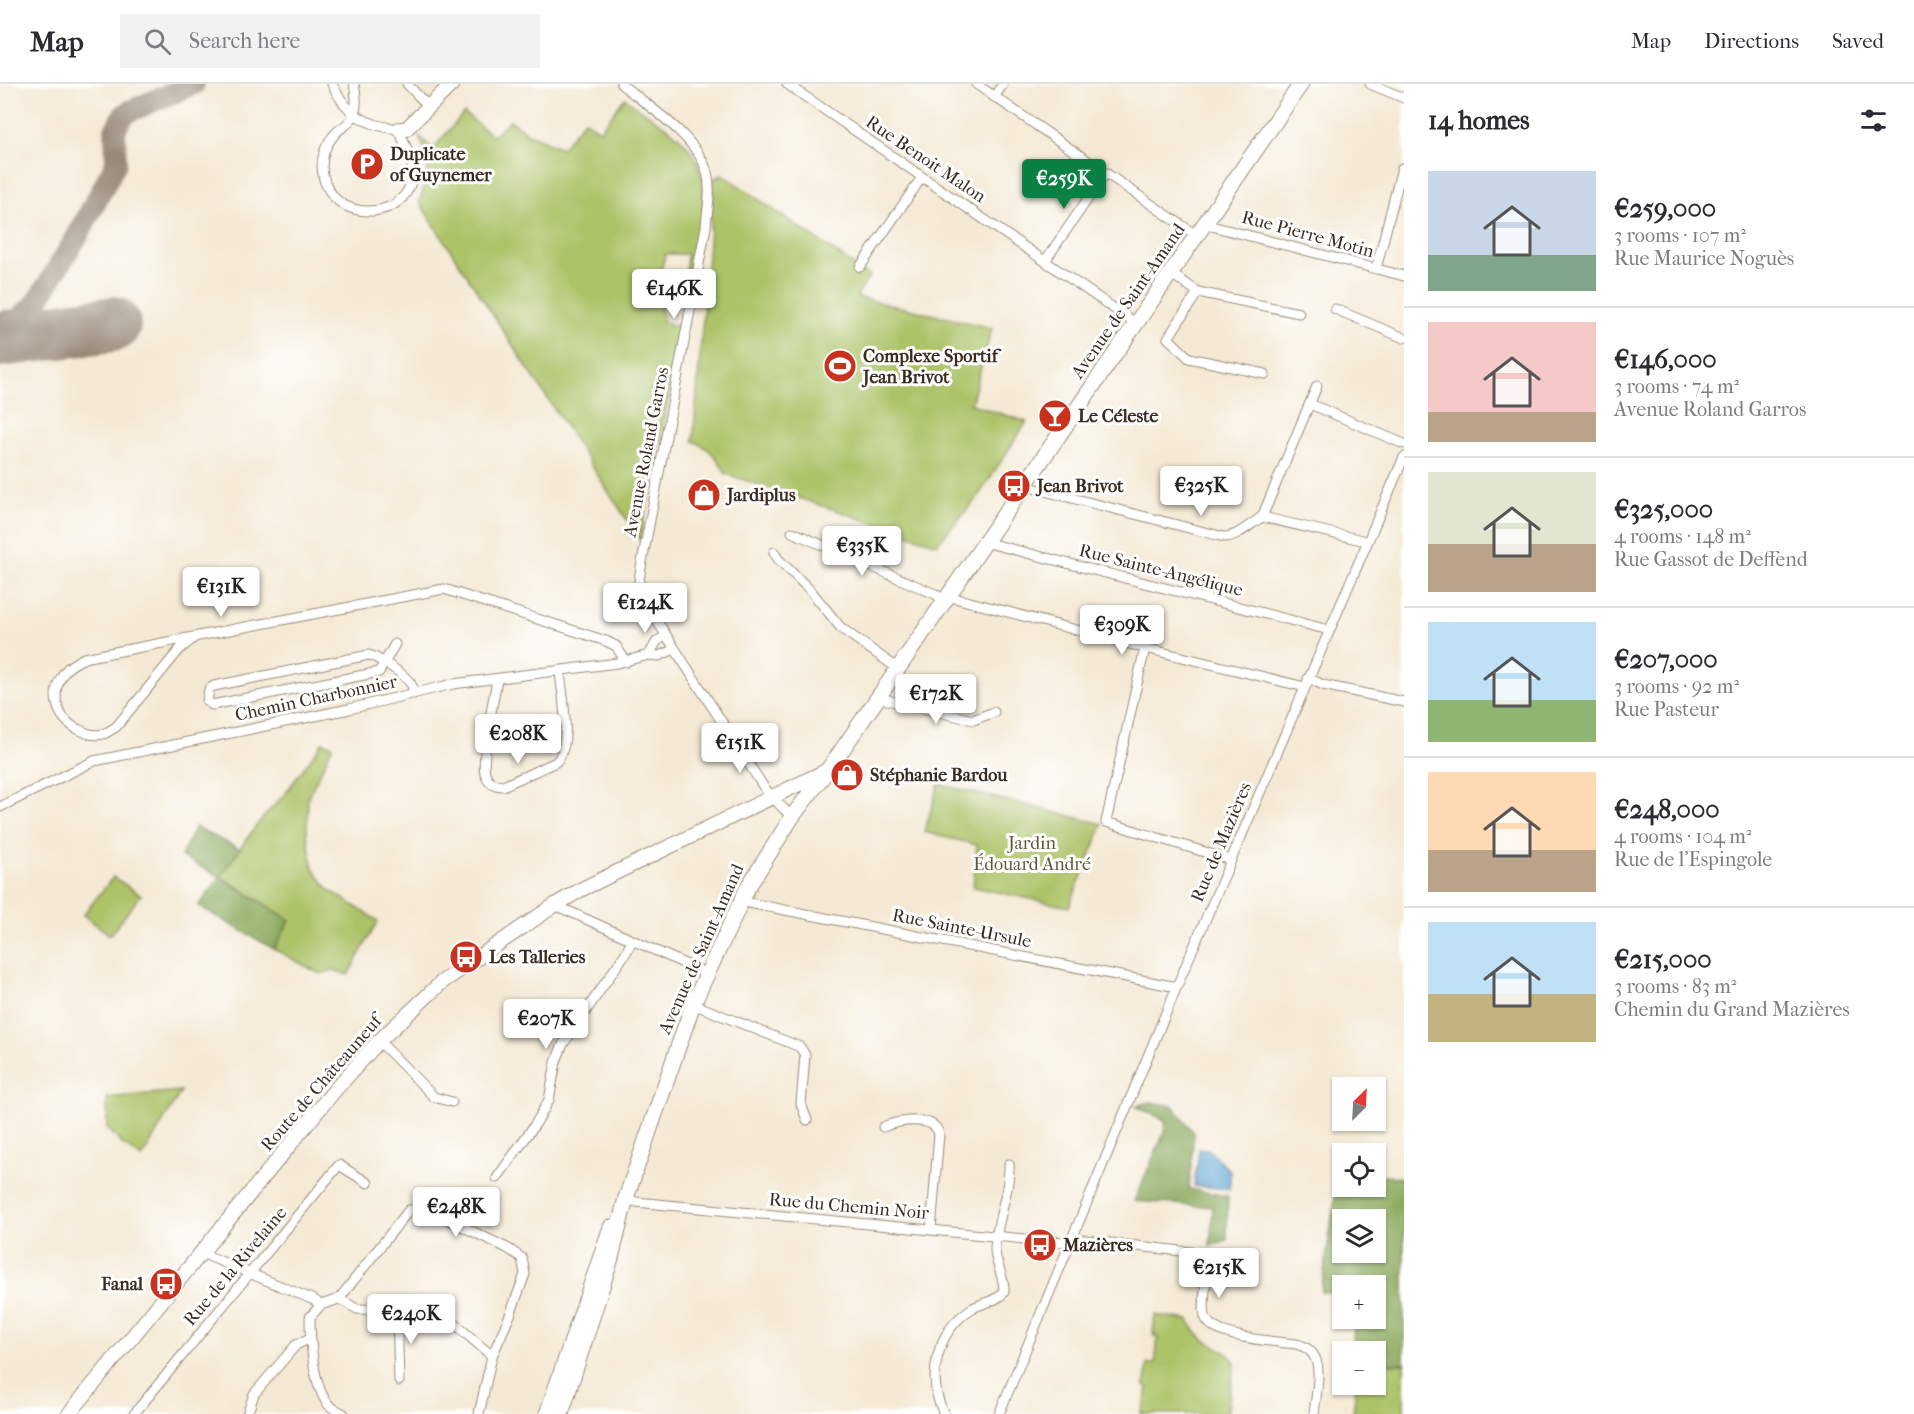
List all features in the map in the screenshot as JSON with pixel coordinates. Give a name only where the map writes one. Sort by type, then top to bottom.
[{"type":"main road","points":[[399,129],[406,129],[453,84]]},
{"type":"main road","name":"Avenue de Saint-Amand","points":[[561,1414],[562,1389],[607,1235],[626,1198],[693,1004],[741,900],[792,817],[880,695],[1301,84]]},
{"type":"main road","name":"Route de Châteauneuf","points":[[69,1414],[334,1090],[379,1041],[442,982],[582,889],[826,771]]},
{"type":"main road","name":"Avenue de Saint-Amand","points":[[547,1414],[562,1389]]},
{"type":"street","points":[[332,84],[339,99],[354,114],[378,125],[399,129],[413,165],[411,184],[401,199],[386,209],[368,212],[350,208],[335,198],[325,183],[321,166],[325,148],[335,133],[349,123],[354,114],[357,102],[354,84]]},
{"type":"street","points":[[407,84],[429,107]]},
{"type":"street","name":"Avenue Roland Garros","points":[[621,84],[682,134],[696,152],[707,172],[709,192],[706,227],[639,580],[641,596],[771,796],[792,817]]},
{"type":"street","name":"Rue Benoit Malon","points":[[787,84],[1135,323]]},
{"type":"street","name":"Rue Pierre Motin","points":[[976,84],[1105,174],[1200,230],[1404,276]]},
{"type":"street","points":[[994,97],[1003,84]]},
{"type":"street","points":[[1370,84],[1404,98]]},
{"type":"street","points":[[1376,269],[1402,168]]},
{"type":"street","points":[[1045,261],[1105,174]]},
{"type":"street","points":[[860,267],[922,177]]},
{"type":"street","points":[[1170,273],[1198,292],[1299,313]]},
{"type":"street","points":[[1198,292],[1168,338],[1190,358],[1264,374]]},
{"type":"street","points":[[1335,309],[1404,338]]},
{"type":"street","points":[[1025,486],[1231,537],[1262,517],[1317,386]]},
{"type":"street","points":[[1310,404],[1404,444]]},
{"type":"street","name":"Rue de Mazières","points":[[999,1414],[1306,682],[1404,457]]},
{"type":"street","points":[[1262,517],[1366,541]]},
{"type":"street","points":[[792,532],[946,598],[1145,648],[1404,702]]},
{"type":"street","name":"Rue Sainte-Angélique","points":[[984,542],[1329,630]]},
{"type":"street","points":[[774,552],[842,628],[897,668]]},
{"type":"street","points":[[195,637],[180,649],[116,728],[103,734],[90,735],[67,723],[60,713],[55,703],[60,678],[69,667],[84,658],[444,589],[606,641],[616,646],[626,662]]},
{"type":"street","points":[[649,655],[657,641],[666,636]]},
{"type":"street","points":[[395,644],[385,663],[379,672],[212,705],[207,701],[209,689],[214,686],[369,655],[378,658],[385,663],[411,682],[414,694]]},
{"type":"street","points":[[1145,648],[1106,822],[1231,860]]},
{"type":"street","name":"Chemin Charbonnier","points":[[0,807],[94,761],[349,709],[453,684],[626,662],[649,655],[659,656],[675,649]]},
{"type":"street","points":[[498,679],[484,766],[488,780],[493,784],[503,786],[556,762],[561,757],[566,740],[560,672]]},
{"type":"street","points":[[880,695],[887,700],[973,720],[994,712]]},
{"type":"street","name":"Rue Sainte-Ursule","points":[[741,900],[1177,987]]},
{"type":"street","points":[[555,905],[707,974]]},
{"type":"street","points":[[496,1178],[536,1123],[549,1100],[556,1062],[562,1046],[627,951],[632,940]]},
{"type":"street","points":[[693,1004],[800,1047],[805,1055],[801,1104],[807,1120]]},
{"type":"street","points":[[379,1041],[434,1097],[452,1102]]},
{"type":"street","points":[[883,1127],[899,1120],[932,1124],[938,1129],[931,1230]]},
{"type":"street","points":[[944,1414],[935,1390],[934,1376],[937,1358],[944,1340],[952,1328],[971,1309],[998,1298],[1004,1292],[1005,1285],[996,1260],[996,1236],[1009,1175],[1009,1164]]},
{"type":"street","name":"Rue de la Rivelaine","points":[[134,1414],[339,1165],[368,1183]]},
{"type":"street","name":"Rue du Chemin Noir","points":[[626,1198],[636,1202],[716,1211],[996,1236],[1084,1240],[1199,1253],[1207,1263],[1208,1269],[1204,1315],[1210,1325],[1225,1333],[1304,1345],[1312,1350],[1318,1365],[1314,1414]]},
{"type":"street","points":[[344,1414],[329,1406],[321,1391],[310,1338],[310,1317],[321,1305],[339,1299],[409,1210],[426,1209],[507,1248],[522,1258],[525,1274],[492,1356],[479,1414]]},
{"type":"street","points":[[201,1253],[251,1272],[321,1305]]},
{"type":"street","points":[[339,1299],[357,1309],[429,1311],[455,1324],[492,1356]]},
{"type":"street","points":[[397,1311],[399,1380]]},
{"type":"street","points":[[248,1412],[254,1394],[296,1345],[310,1338]]},
{"type":"green space","points":[[625,98],[681,139],[693,154],[701,172],[704,190],[702,228],[690,284],[685,283],[687,254],[666,254],[660,273],[658,295],[664,322],[682,328],[640,540],[419,202],[427,176],[428,161],[418,135],[433,149],[464,113],[493,136],[510,120],[528,134],[562,148],[584,120],[600,130]]},
{"type":"green space","name":"Complexe Sportif Jean Brivot","points":[[722,174],[870,276],[856,297],[992,328],[971,404],[1027,422],[977,498],[937,544],[726,474],[713,454],[693,441],[714,179]]},
{"type":"green space","points":[[323,742],[333,746],[308,797],[307,835],[313,868],[328,889],[378,921],[348,975],[333,970],[320,974],[274,949],[290,920],[220,876],[259,822],[284,795]]},
{"type":"green space","name":"Jardin Édouard André","points":[[939,784],[1103,824],[1069,907],[973,887],[977,845],[924,832]]},
{"type":"green space","points":[[195,827],[240,849],[220,877],[181,856]]},
{"type":"green space","points":[[113,877],[141,895],[110,935],[83,915]]},
{"type":"green space","points":[[220,877],[290,920],[274,949],[198,906]]},
{"type":"green space","points":[[181,1091],[142,1158],[122,1144],[107,1128],[107,1098]]},
{"type":"green space","points":[[1151,1102],[1173,1106],[1194,1133],[1189,1189],[1228,1196],[1227,1240],[1210,1246],[1213,1207],[1134,1201],[1164,1133],[1165,1120],[1135,1106]]},
{"type":"green space","points":[[1386,1176],[1404,1178],[1404,1364],[1386,1363],[1386,1341],[1353,1341],[1354,1329],[1386,1329],[1386,1275],[1332,1275],[1332,1294],[1321,1292],[1332,1217],[1332,1263],[1386,1263],[1386,1209],[1333,1209],[1335,1197],[1386,1197]]},
{"type":"green space","points":[[1155,1315],[1189,1320],[1199,1336],[1224,1351],[1235,1362],[1227,1414],[1141,1414],[1148,1387],[1144,1386],[1148,1364],[1155,1364],[1158,1337],[1154,1336],[1153,1332]]},
{"type":"green space","points":[[1386,1363],[1404,1364],[1404,1414],[1353,1414],[1355,1395],[1386,1395]]},
{"type":"water","points":[[1199,1149],[1208,1149],[1230,1171],[1230,1189],[1194,1186]]},
{"type":"taxiway","points":[[0,332],[9,328],[36,303],[78,235],[116,163],[115,130],[123,116],[194,84]]},
{"type":"runway","points":[[0,339],[113,324]]},
{"type":"place","name":"Duplicate of Guynemer","points":[[367,164]]},
{"type":"place","name":"Complexe Sportif Jean Brivot","points":[[840,366]]},
{"type":"place","name":"Le Céleste","points":[[1055,416]]},
{"type":"place","name":"Jean Brivot","points":[[1014,486]]},
{"type":"place","name":"Jardiplus","points":[[704,495]]},
{"type":"place","name":"Stéphanie Bardou","points":[[847,775]]},
{"type":"place","name":"Les Talleries","points":[[466,957]]},
{"type":"place","name":"Mazières","points":[[1040,1245]]},
{"type":"place","name":"Fanal","points":[[166,1284]]}]
